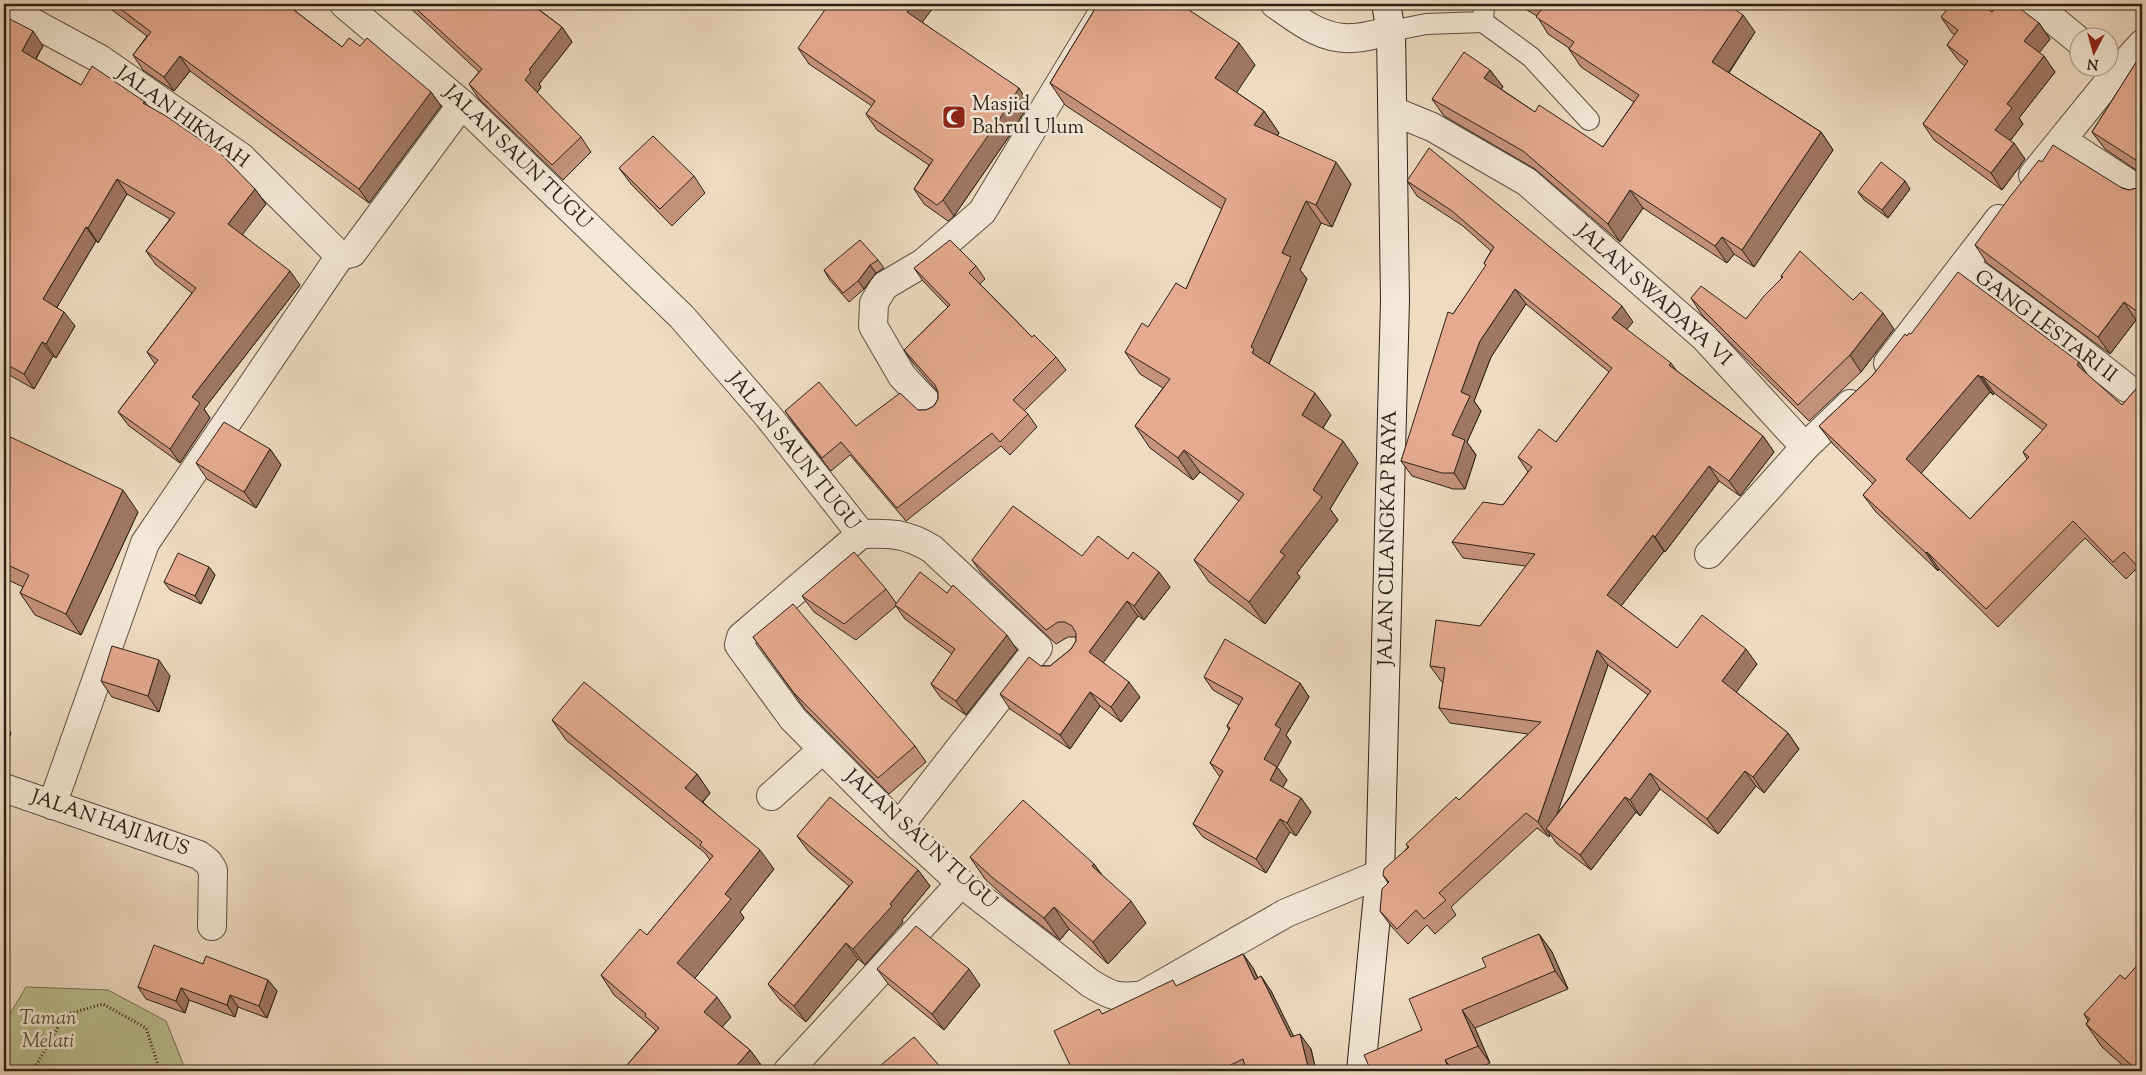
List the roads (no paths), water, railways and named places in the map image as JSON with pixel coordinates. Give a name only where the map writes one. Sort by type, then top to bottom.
[{"type":"street","name":"JALAN SAUN TUGU","points":[[344,4],[462,104],[682,317],[768,416],[861,534],[741,638],[739,642],[742,649],[793,719],[899,826],[962,883],[1090,984],[1110,996],[1122,998],[1143,995],[1286,913],[1380,874]]},
{"type":"street","points":[[932,408],[902,376],[873,326],[874,303],[884,286],[923,263],[982,212],[1108,4]]},
{"type":"street","points":[[1275,4],[1312,29],[1327,35],[1352,38],[1391,31]]},
{"type":"street","name":"JALAN CILANGKAP RAYA","points":[[1362,1071],[1380,874],[1395,300],[1391,31],[1386,4]]},
{"type":"street","points":[[2034,4],[2068,32]]},
{"type":"street","name":"JALAN HIKMAH","points":[[4,8],[100,59],[241,157],[340,256]]},
{"type":"street","points":[[2118,65],[2142,44]]},
{"type":"street","points":[[1709,554],[1805,447],[1870,385],[2062,140],[2106,78]]},
{"type":"street","points":[[52,805],[145,543],[340,256],[352,252],[462,104]]},
{"type":"street","name":"JALAN SWADAYA VI","points":[[1393,111],[1432,127],[1527,182],[1705,338],[1805,447]]},
{"type":"street","points":[[2062,140],[2142,192]]},
{"type":"street","name":"GANG LESTARI II","points":[[1964,265],[2070,343],[2126,388]]},
{"type":"street","points":[[861,534],[892,533],[916,539],[932,549],[1047,657],[899,826]]},
{"type":"street","points":[[771,796],[822,750]]},
{"type":"street","name":"JALAN HAJI MUS","points":[[4,788],[199,855],[208,862],[213,870],[212,926]]},
{"type":"street","points":[[788,1071],[962,883]]},
{"type":"lane","points":[[1391,31],[1483,13],[1531,56],[1589,120]]},
{"type":"place","name":"Masjid Bahrul Ulum","points":[[954,117]]},
{"type":"park label","name":"Taman Melati","points":[[48,1030]]}]
